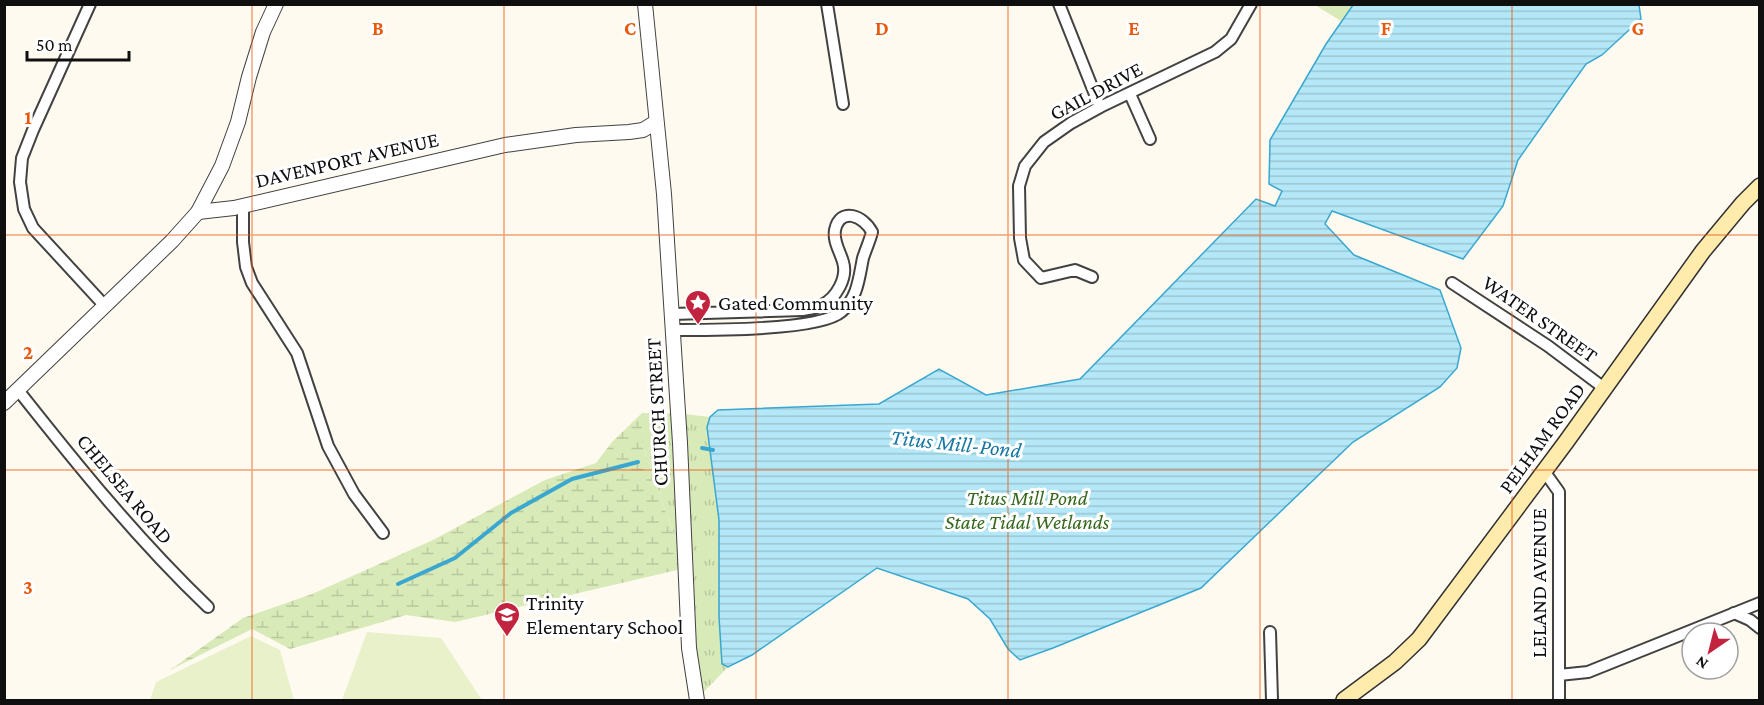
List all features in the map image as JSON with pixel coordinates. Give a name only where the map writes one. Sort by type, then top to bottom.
[{"type":"main road","name":"PELHAM ROAD","points":[[1344,700],[1395,662],[1419,639],[1703,251],[1760,186]]},
{"type":"street","points":[[90,4],[33,130],[22,158],[20,182],[24,209],[33,228],[104,305]]},
{"type":"street","points":[[4,403],[172,241],[198,212],[222,166],[238,122],[263,32],[276,4]]},
{"type":"street","points":[[645,4],[656,122]]},
{"type":"street","points":[[827,4],[843,104]]},
{"type":"street","points":[[1059,4],[1100,107]]},
{"type":"street","name":"GAIL DRIVE","points":[[1092,277],[1075,270],[1041,278],[1024,260],[1020,238],[1018,186],[1025,166],[1044,142],[1071,123],[1215,52],[1231,39],[1251,4]]},
{"type":"street","points":[[1130,94],[1150,139]]},
{"type":"street","name":"DAVENPORT AVENUE","points":[[198,212],[243,206],[505,145],[576,135],[643,130],[656,122]]},
{"type":"street","name":"CHURCH STREET","points":[[656,122],[664,194],[672,314],[689,648],[698,700]]},
{"type":"street","points":[[243,206],[241,220],[244,250],[246,267],[252,283],[297,353],[328,446],[354,494],[383,533]]},
{"type":"street","points":[[672,314],[803,310],[822,306],[835,295],[843,282],[844,264],[835,240],[835,228],[841,219],[850,215],[860,217],[868,223],[873,232],[864,255],[859,284],[841,312],[829,318],[796,325],[673,330]]},
{"type":"street","name":"WATER STREET","points":[[1452,283],[1548,346],[1604,388]]},
{"type":"street","name":"CHELSEA ROAD","points":[[18,390],[93,485],[166,567],[208,607]]},
{"type":"street","name":"LELAND AVENUE","points":[[1544,471],[1559,492],[1558,700]]},
{"type":"street","points":[[1559,675],[1588,672],[1760,603]]},
{"type":"street","points":[[1734,613],[1760,628]]},
{"type":"street","points":[[1270,632],[1272,700]]},
{"type":"green space","points":[[1315,5],[1353,5],[1341,21]]},
{"type":"green space","points":[[642,413],[710,417],[707,427],[719,520],[722,664],[728,667],[697,699],[686,568],[642,445]]},
{"type":"green space","points":[[642,413],[642,445],[686,568],[455,622],[406,615],[290,649],[252,629],[170,670],[243,618],[312,594],[433,540],[545,480],[596,463],[612,442]]},
{"type":"green space","points":[[367,632],[441,638],[482,700],[342,700]]},
{"type":"green space","points":[[251,636],[280,650],[294,700],[150,700],[156,682]]},
{"type":"water","name":"Titus Mill-Pond","points":[[1353,5],[1639,5],[1641,19],[1602,55],[1586,64],[1518,160],[1503,206],[1463,259],[1332,211],[1325,224],[1354,255],[1440,290],[1461,348],[1457,368],[1440,387],[1353,442],[1201,588],[1053,648],[1020,660],[1008,649],[990,619],[968,599],[877,568],[752,655],[728,667],[722,664],[719,617],[719,520],[707,427],[710,417],[718,410],[879,404],[939,369],[986,395],[1080,379],[1256,199],[1275,206],[1282,191],[1269,184],[1270,140],[1326,44]]},
{"type":"waterway","points":[[702,448],[713,450]]},
{"type":"waterway","points":[[398,584],[455,558],[511,513],[572,479],[638,462]]},
{"type":"place","name":"Gated Community","points":[[698,326]]},
{"type":"place","name":"Trinity Elementary School","points":[[507,638]]},
{"type":"park label","name":"Titus Mill Pond State Tidal Wetlands","points":[[1027,510]]}]
